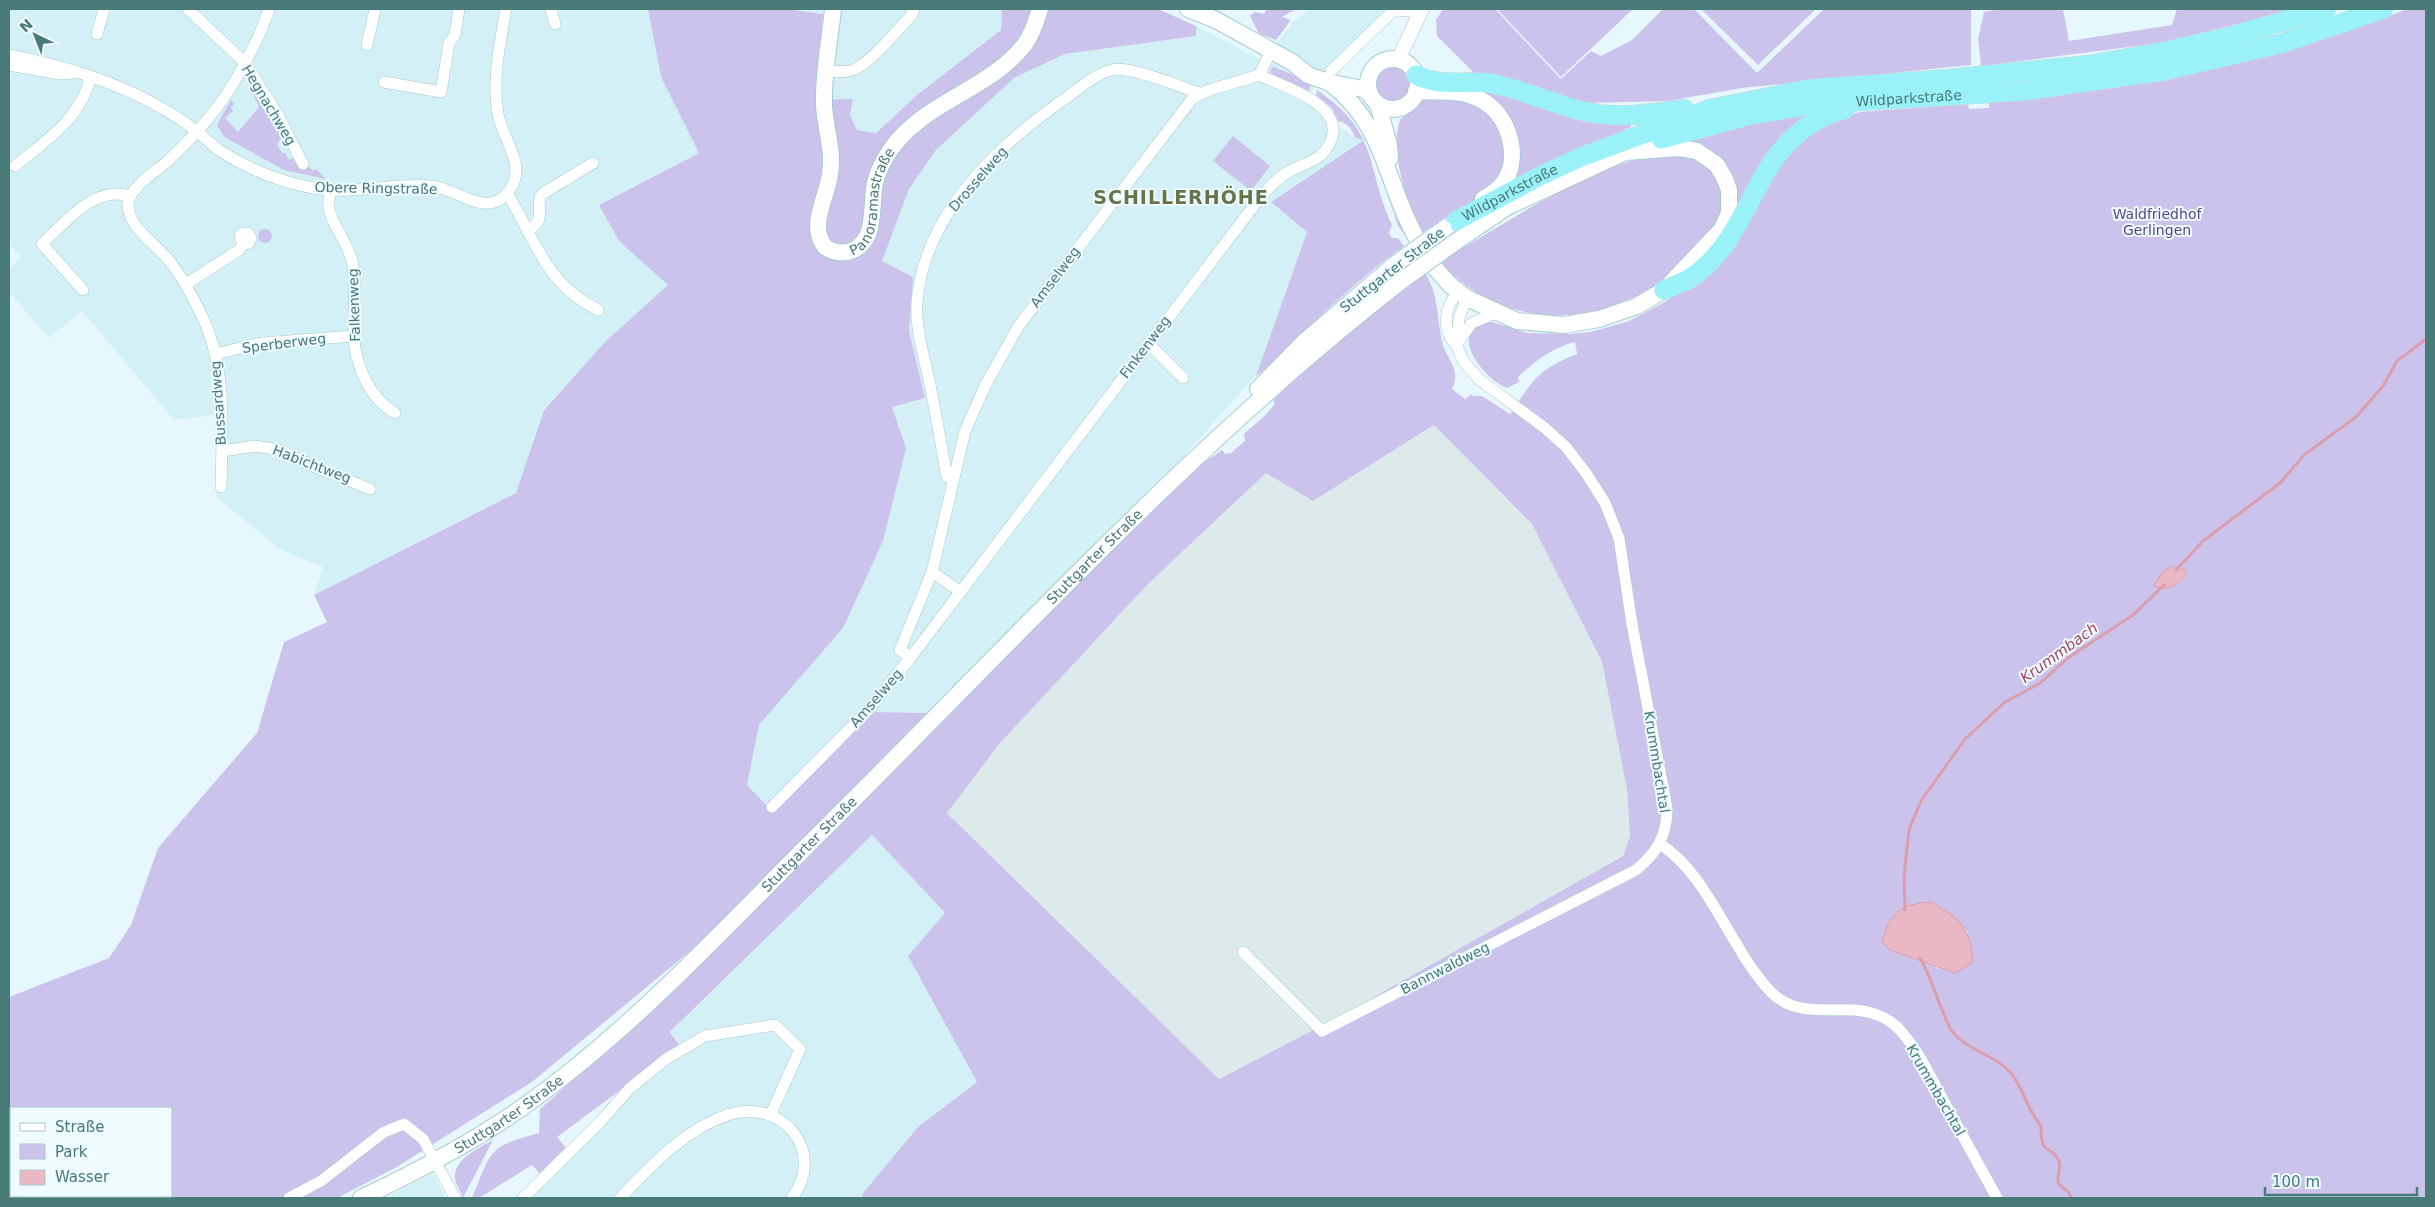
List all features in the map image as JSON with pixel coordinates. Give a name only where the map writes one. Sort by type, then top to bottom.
[{"type":"highway","name":"Wildparkstraße","points":[[1450,225],[1540,176],[1581,157],[1710,109],[1810,90],[2087,65],[2162,52],[2228,37],[2326,9]]},
{"type":"highway","name":"Wildparkstraße","points":[[1624,152],[1700,127],[1750,115],[1816,104],[1988,94],[2090,83],[2194,65],[2283,42],[2384,9]]},
{"type":"highway","points":[[1416,83],[1426,81],[1494,84],[1559,105],[1604,115],[1637,115],[1691,108],[1710,109]]},
{"type":"highway","points":[[1664,290],[1689,278],[1714,255],[1735,227],[1770,163],[1798,132],[1830,113],[1874,102]]},
{"type":"main road","name":"Panoramastraße","points":[[833,9],[825,76],[824,105],[832,164],[818,221],[817,234],[820,241],[830,250],[849,251],[861,244],[869,232],[875,182],[881,166],[892,148],[906,131],[922,117],[1009,60],[1031,34],[1040,9]]},
{"type":"main road","points":[[1188,9],[1206,12],[1292,62],[1330,76],[1363,88],[1384,107],[1399,108],[1412,99],[1416,83],[1409,65],[1398,60],[1383,61],[1370,74],[1330,76]]},
{"type":"main road","points":[[1370,74],[1374,99],[1389,146],[1390,172]]},
{"type":"main road","points":[[1330,76],[1368,122],[1390,172],[1404,215],[1416,237]]},
{"type":"main road","name":"Stuttgarter Straße","points":[[361,1198],[435,1161],[486,1131],[540,1094],[647,1004],[738,916],[1216,438],[1394,265],[1450,225],[1473,205],[1497,191],[1505,180],[1511,147],[1505,124],[1491,107],[1477,98],[1416,83]]},
{"type":"main road","points":[[1389,146],[1399,108]]},
{"type":"main road","points":[[1434,267],[1463,295],[1496,313],[1517,321],[1544,325],[1578,324],[1614,315],[1637,306],[1664,290],[1722,229],[1728,213],[1729,190],[1717,165],[1697,151],[1679,148],[1624,152]]},
{"type":"main road","name":"Wildparkstraße","points":[[1454,243],[1507,207],[1624,152]]},
{"type":"main road","name":"Stuttgarter Straße","points":[[1305,351],[1454,243]]},
{"type":"street","points":[[97,34],[104,9]]},
{"type":"street","name":"Hegnachweg","points":[[188,9],[244,62],[277,112],[304,164]]},
{"type":"street","points":[[83,290],[42,244],[88,202],[112,194],[130,196],[198,131],[214,112],[244,62],[264,24],[269,9]]},
{"type":"street","points":[[367,45],[375,9]]},
{"type":"street","points":[[384,82],[440,92],[449,43],[455,35],[459,9]]},
{"type":"street","points":[[506,9],[496,92],[502,130],[516,168],[514,181],[507,193],[528,230],[538,254],[561,284],[576,298],[598,310]]},
{"type":"street","points":[[551,9],[555,24]]},
{"type":"street","points":[[825,76],[856,68],[872,55],[911,16],[914,9]]},
{"type":"street","points":[[1330,76],[1394,10],[1421,10],[1398,60]]},
{"type":"street","points":[[1199,93],[1259,75],[1271,51]]},
{"type":"street","name":"Obere Ringstraße","points":[[9,55],[62,66],[77,73],[132,91],[198,131],[219,150],[253,168],[306,186],[331,190],[431,186],[481,204],[498,200],[507,193]]},
{"type":"street","name":"Obere Ringstraße","points":[[9,65],[60,74],[77,73]]},
{"type":"street","name":"Drosselweg","points":[[953,479],[947,477],[917,315],[919,288],[926,261],[946,216],[965,190],[1003,148],[1050,109],[1106,72],[1119,69],[1135,72],[1199,93]]},
{"type":"street","name":"Finkenweg","points":[[911,658],[1148,343],[1270,186],[1285,174],[1320,156],[1329,144],[1332,125],[1326,111],[1310,98],[1259,75]]},
{"type":"street","points":[[15,166],[62,127],[83,98],[90,77]]},
{"type":"street","name":"Amselweg","points":[[772,808],[869,709],[911,658],[900,650],[932,572],[965,431],[985,386],[1018,327],[1164,133],[1199,93]]},
{"type":"street","points":[[528,230],[538,223],[542,194],[593,163]]},
{"type":"street","name":"Falkenweg","points":[[331,190],[330,211],[352,260],[355,301],[354,336],[359,362],[370,389],[385,407],[395,413]]},
{"type":"street","name":"Bussardweg","points":[[130,196],[128,208],[132,221],[169,261],[186,284],[204,320],[215,354],[219,384],[222,451],[221,487]]},
{"type":"street","points":[[186,284],[239,250],[243,244]]},
{"type":"street","points":[[1457,346],[1463,295]]},
{"type":"street","points":[[1457,346],[1463,334],[1472,323],[1496,313]]},
{"type":"street","name":"Sperberweg","points":[[215,354],[262,343],[354,336]]},
{"type":"street","points":[[1148,343],[1183,378]]},
{"type":"street","name":"Krummbachtal","points":[[1457,346],[1463,361],[1480,380],[1545,428],[1566,448],[1586,473],[1604,503],[1619,538],[1632,624],[1667,808],[1667,826],[1660,844],[1681,861],[1700,885],[1739,951],[1758,977],[1784,1003],[1798,1009],[1817,1011],[1848,1010],[1874,1013],[1885,1018],[1896,1027],[1922,1061],[1997,1198]]},
{"type":"street","name":"Habichtweg","points":[[222,451],[255,446],[280,450],[315,467],[370,489]]},
{"type":"street","points":[[932,572],[961,592]]},
{"type":"street","name":"Bannwaldweg","points":[[1243,952],[1322,1031],[1636,870],[1660,844]]},
{"type":"street","points":[[523,1198],[601,1121],[629,1089],[678,1051],[705,1036],[775,1025],[800,1049],[772,1114]]},
{"type":"street","points":[[620,1198],[677,1144],[708,1124],[740,1112],[772,1114],[791,1129],[801,1145],[804,1156],[802,1183],[792,1198]]},
{"type":"street","points":[[289,1198],[321,1181],[384,1132],[404,1124],[422,1139],[455,1198]]},
{"type":"shaded area","points":[[9,9],[648,9],[661,77],[699,153],[599,205],[619,241],[669,285],[606,341],[544,409],[516,493],[314,595],[323,567],[280,549],[217,498],[215,415],[174,420],[82,311],[49,338],[9,292],[9,269],[21,257],[9,244]]},
{"type":"shaded area","points":[[787,9],[1002,9],[1001,30],[917,95],[876,133],[857,130],[850,115],[852,100],[815,100],[823,14]]},
{"type":"shaded area","points":[[1310,9],[1395,9],[1309,93],[1323,116],[1355,138],[1365,140],[1271,202],[1307,232],[1256,375],[1147,498],[927,713],[875,712],[772,811],[747,785],[759,725],[843,628],[906,448],[892,407],[925,398],[909,331],[912,277],[881,261],[909,189],[936,150],[977,110],[1014,78],[1065,54],[1196,36],[1196,26],[1267,63],[1279,40],[1294,21]]},
{"type":"shaded area","points":[[1434,425],[1532,524],[1602,662],[1627,789],[1630,836],[1623,856],[1342,1015],[1219,1079],[947,813],[1000,743],[1148,584],[1266,473],[1313,501]]},
{"type":"shaded area","points":[[872,835],[945,913],[908,956],[977,1082],[918,1127],[863,1193],[862,1198],[523,1198],[601,1121],[683,1047],[671,1032]]},
{"type":"shaded area","points":[[433,1173],[446,1198],[385,1198],[399,1191]]},
{"type":"shaded area","points":[[9,1182],[10,1197],[100,1198],[9,1198]]},
{"type":"green space","points":[[648,9],[787,9],[823,14],[815,100],[853,99],[850,115],[857,130],[876,133],[917,95],[1001,30],[1002,9],[1158,9],[1196,26],[1196,36],[1065,54],[1014,78],[936,150],[909,189],[882,261],[913,277],[909,331],[925,398],[892,407],[906,448],[883,541],[843,628],[759,725],[747,785],[772,811],[875,712],[927,713],[695,947],[532,1082],[395,1168],[337,1198],[97,1197],[172,1197],[172,1107],[10,1107],[10,1183],[9,997],[109,958],[131,925],[158,848],[257,733],[284,642],[327,622],[314,595],[516,493],[544,410],[606,341],[668,285],[619,241],[599,205],[699,153],[661,77]]},
{"type":"green space","points":[[1267,9],[1296,9],[1282,17],[1291,20],[1276,40],[1259,34],[1250,16],[1255,12],[1264,14]]},
{"type":"green space","points":[[1443,9],[1495,9],[1561,79],[1591,51],[1601,56],[1632,40],[1663,9],[1694,9],[1757,73],[1824,9],[1971,9],[1971,65],[1742,88],[1668,101],[1584,103],[1475,74],[1437,36],[1436,20]]},
{"type":"green space","points":[[1497,9],[1633,9],[1561,77]]},
{"type":"green space","points":[[1701,9],[1816,9],[1758,65]]},
{"type":"green space","points":[[2001,9],[2063,9],[2069,41],[2172,25],[2177,9],[2299,9],[2160,43],[1981,66],[1978,39],[1984,12]]},
{"type":"green space","name":"Waldfriedhof Gerlingen","points":[[2407,9],[2426,9],[2426,1198],[862,1198],[863,1193],[918,1127],[977,1082],[908,956],[945,913],[872,835],[670,1032],[680,1046],[557,1137],[567,1149],[541,1175],[532,1165],[479,1198],[472,1198],[488,1160],[494,1153],[509,1142],[539,1133],[540,1109],[679,986],[1151,510],[1199,466],[1222,450],[1225,454],[1231,453],[1245,441],[1244,434],[1269,411],[1275,403],[1273,401],[1284,388],[1282,393],[1287,386],[1378,308],[1425,273],[1433,290],[1443,345],[1454,370],[1455,380],[1452,389],[1465,399],[1472,394],[1473,396],[1482,396],[1510,414],[1530,385],[1544,371],[1552,365],[1577,354],[1575,342],[1559,347],[1544,356],[1518,377],[1519,382],[1507,388],[1489,376],[1473,356],[1469,341],[1473,328],[1489,321],[1528,333],[1569,334],[1591,332],[1629,321],[1663,303],[1684,289],[1756,202],[1799,139],[1849,115],[1860,112],[1968,104],[1969,109],[1989,108],[1989,102],[2128,84],[2129,86],[2164,80],[2270,55],[2373,22]],"holes":[[[1434,425],[1532,524],[1602,662],[1627,789],[1630,836],[1623,856],[1342,1015],[1219,1079],[947,813],[1000,743],[1148,584],[1266,473],[1313,501]],[[2169,567],[2181,568],[2186,575],[2181,582],[2169,588]],[[1943,908],[1968,932],[1939,969],[1927,962]]]},
{"type":"green space","points":[[1393,66],[1406,71],[1411,84],[1406,97],[1393,102],[1380,97],[1375,84],[1380,71]]},
{"type":"green space","points":[[1273,67],[1312,82],[1308,91],[1272,74],[1270,71]]},
{"type":"green space","points":[[1318,82],[1338,93],[1353,108],[1364,125],[1399,223],[1427,260],[1433,273],[1398,226],[1365,130],[1346,104]]},
{"type":"green space","points":[[1425,85],[1485,90],[1578,119],[1630,124],[1631,127],[1510,181],[1517,176],[1520,151],[1514,125],[1501,106],[1484,93]]},
{"type":"green space","points":[[250,87],[259,94],[280,126],[278,130],[283,136],[277,144],[282,153],[285,153],[289,160],[293,158],[305,170],[309,166],[313,171],[316,169],[326,179],[284,170],[224,137],[217,125],[231,100],[234,104],[231,108],[233,111],[225,118],[238,132],[259,107]]},
{"type":"green space","points":[[1317,90],[1352,121],[1363,140],[1355,138],[1349,127],[1338,121],[1332,108],[1316,95]]},
{"type":"green space","points":[[1423,97],[1456,98],[1476,105],[1493,121],[1500,132],[1504,143],[1505,155],[1504,167],[1499,178],[1485,193],[1422,233],[1416,222],[1401,177],[1398,161],[1397,132],[1400,120]]},
{"type":"green space","points":[[1814,112],[1736,213],[1735,194],[1684,140],[1728,127]]},
{"type":"green space","points":[[1233,136],[1270,166],[1251,191],[1213,161]]},
{"type":"green space","points":[[1363,140],[1392,225],[1389,234],[1392,238],[1398,238],[1404,246],[1348,291],[1256,376],[1307,232],[1271,202]]},
{"type":"green space","points":[[1661,153],[1697,157],[1718,174],[1724,203],[1712,236],[1657,285],[1642,294],[1590,314],[1544,316],[1512,309],[1482,297],[1454,276],[1441,262],[1556,193],[1607,169]]},
{"type":"green space","points":[[262,229],[268,229],[272,236],[268,243],[262,243],[258,239],[258,233]]},
{"type":"green space","points":[[493,1140],[463,1198],[455,1179],[455,1172],[458,1166],[468,1155]]},
{"type":"water","points":[[2173,566],[2185,570],[2186,575],[2183,579],[2168,588],[2154,586],[2163,571]]},
{"type":"water","points":[[1930,902],[1956,919],[1967,934],[1970,942],[1972,963],[1955,973],[1890,950],[1882,942],[1888,924],[1898,912],[1911,905]]},
{"type":"waterway","name":"Krummbach","points":[[2176,570],[2203,541],[2280,483],[2304,455],[2356,417],[2383,386],[2397,361],[2426,339]]},
{"type":"waterway","name":"Krummbach","points":[[1905,910],[1904,877],[1909,830],[1921,801],[1965,739],[2005,702],[2039,684],[2068,658],[2133,615],[2164,585]]},
{"type":"waterway","name":"Krummbach","points":[[1920,958],[1950,1028],[1963,1042],[1997,1061],[2015,1079],[2032,1113],[2041,1126],[2044,1147],[2056,1155],[2059,1161],[2058,1181],[2071,1198]]},
{"type":"district","name":"SCHILLERHÖHE","points":[[1181,197]]}]
